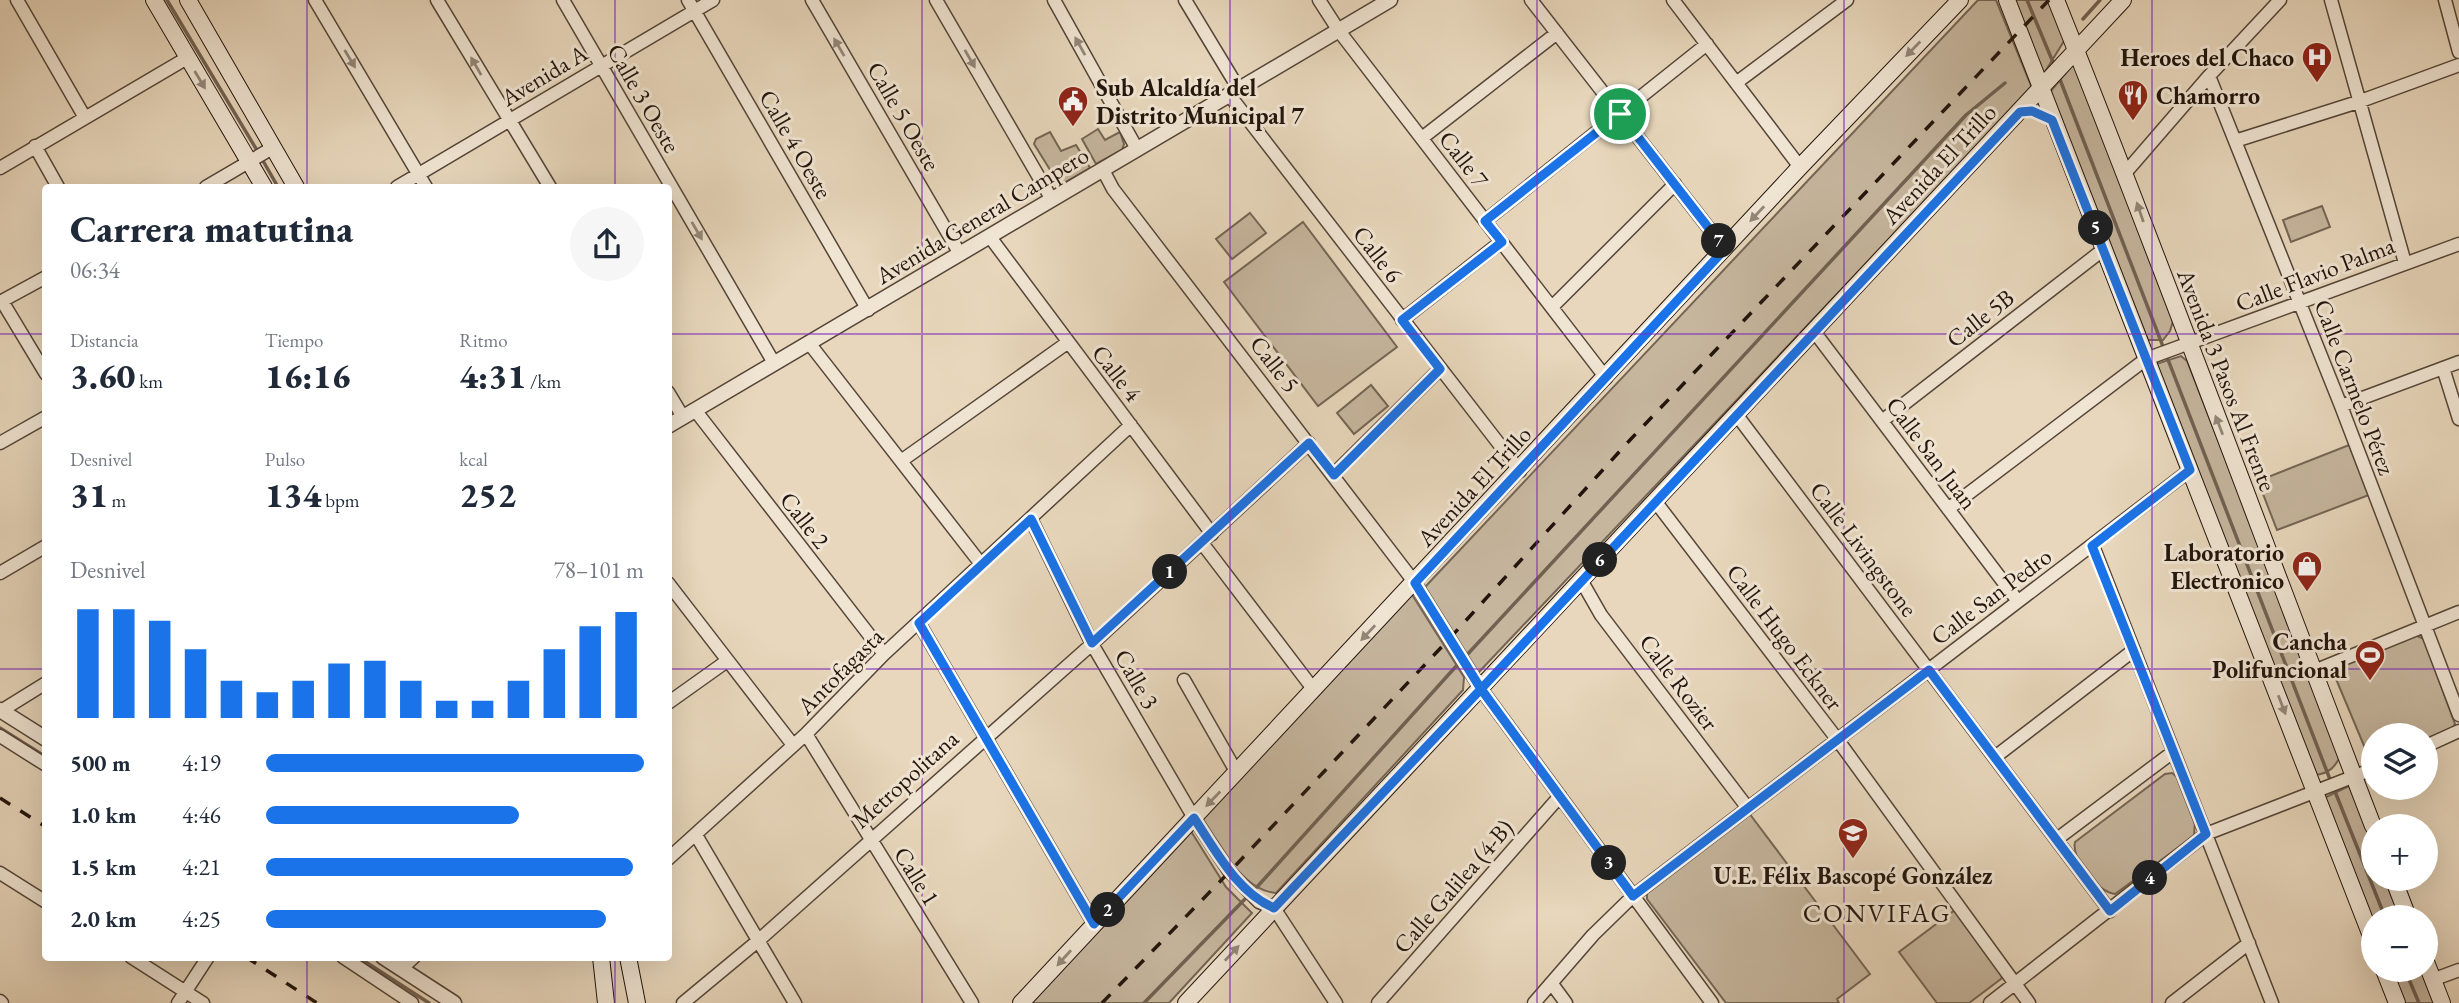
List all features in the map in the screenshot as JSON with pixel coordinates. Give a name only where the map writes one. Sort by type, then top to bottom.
[{"type":"main road","points":[[154,0],[187,58],[253,161],[263,184]]},
{"type":"main road","points":[[188,0],[271,149],[294,184]]},
{"type":"main road","name":"Avenida El Trillo","points":[[1021,1003],[1520,471],[1800,167],[1960,0]]},
{"type":"main road","points":[[2007,0],[2044,86],[2052,120],[2104,249],[2151,357],[2190,470],[2320,792],[2361,907]]},
{"type":"main road","name":"Avenida 3 Pasos Al Frente","points":[[2056,0],[2071,57],[2126,172],[2182,345],[2314,671],[2350,779]]},
{"type":"main road","name":"Avenida El Trillo","points":[[1186,1003],[1479,686],[2123,0]]},
{"type":"main road","points":[[2020,112],[2032,111],[2052,120]]},
{"type":"main road","points":[[2350,779],[2367,814]]},
{"type":"main road","points":[[601,961],[606,1003]]},
{"type":"main road","points":[[628,961],[637,1003]]},
{"type":"main road","points":[[2389,982],[2397,1003]]},
{"type":"main road","points":[[2433,982],[2442,1003]]},
{"type":"street","points":[[17,0],[83,116]]},
{"type":"street","points":[[315,0],[424,184]]},
{"type":"street","points":[[437,0],[548,184]]},
{"type":"street","name":"Calle 3 Oeste","points":[[563,0],[670,184]]},
{"type":"street","name":"Avenida A","points":[[402,184],[601,66],[691,6],[713,0]]},
{"type":"street","name":"Calle 5 Oeste","points":[[811,0],[960,254]]},
{"type":"street","points":[[936,0],[1051,198]]},
{"type":"street","points":[[1054,0],[1136,149]]},
{"type":"street","name":"Calle 6","points":[[1185,0],[1235,93],[1402,320],[1520,471]]},
{"type":"street","name":"Calle 7","points":[[1319,0],[1339,31],[1606,378]]},
{"type":"street","name":"Avenida General Campero","points":[[672,424],[1390,0]]},
{"type":"street","points":[[1531,0],[1725,249]]},
{"type":"street","points":[[1673,0],[1800,167]]},
{"type":"street","points":[[1736,83],[1847,0]]},
{"type":"street","points":[[2126,172],[2209,76],[2280,0]]},
{"type":"street","points":[[2331,0],[2405,262]]},
{"type":"street","points":[[2445,0],[2459,52]]},
{"type":"street","name":"Calle 4 Oeste","points":[[691,6],[868,310]]},
{"type":"street","points":[[1422,138],[1557,33]]},
{"type":"street","points":[[1485,221],[1707,44]]},
{"type":"street","points":[[0,168],[83,116],[187,58]]},
{"type":"street","points":[[2235,141],[2358,102],[2459,65]]},
{"type":"street","name":"Calle Carmelo Pérez","points":[[2209,76],[2341,406],[2459,715]]},
{"type":"street","points":[[34,146],[56,184]]},
{"type":"street","points":[[211,184],[271,149]]},
{"type":"street","name":"Calle 5","points":[[1102,170],[1113,189],[1415,583],[1479,686],[1712,1003]]},
{"type":"street","points":[[1552,307],[1675,184]]},
{"type":"street","name":"Calle 3 Oeste","points":[[672,188],[774,363]]},
{"type":"street","name":"Calle 4","points":[[990,237],[1212,534]]},
{"type":"street","points":[[1402,320],[1502,242]]},
{"type":"street","name":"Calle Flavio Palma","points":[[1948,509],[2151,357],[2459,244]]},
{"type":"street","name":"Calle 5B","points":[[1882,421],[2104,249]]},
{"type":"street","points":[[42,279],[1,302],[42,368]]},
{"type":"street","name":"Calle San Juan","points":[[1813,330],[2017,600]]},
{"type":"street","points":[[809,343],[981,564]]},
{"type":"street","points":[[901,461],[1067,343]]},
{"type":"street","points":[[2341,406],[2459,362]]},
{"type":"street","points":[[2443,368],[2459,419]]},
{"type":"street","points":[[1334,475],[1440,369]]},
{"type":"street","name":"Calle 2","points":[[672,396],[884,654]]},
{"type":"street","name":"Calle Livingstone","points":[[1736,414],[2110,911]]},
{"type":"street","points":[[0,443],[42,419]]},
{"type":"street","name":"Antofagasta","points":[[672,856],[806,734],[884,654],[1131,425]]},
{"type":"street","name":"Metropolitana","points":[[683,1003],[760,940],[1092,643],[1309,443]]},
{"type":"street","name":"Calle San Pedro","points":[[1534,1003],[1593,936],[1633,896],[2190,470]]},
{"type":"street","name":"Calle Hugo Eckner","points":[[1655,501],[1836,739],[2029,1003]]},
{"type":"street","name":"Calle 3","points":[[1031,519],[1092,643],[1194,818]]},
{"type":"street","points":[[1202,543],[1314,690]]},
{"type":"street","points":[[2092,546],[2272,1003]]},
{"type":"street","points":[[0,573],[42,548]]},
{"type":"street","name":"Calle Rozier","points":[[1581,580],[1601,615],[1747,807]]},
{"type":"street","points":[[672,588],[793,745]]},
{"type":"street","points":[[2314,671],[2459,612]]},
{"type":"street","points":[[919,623],[1094,924]]},
{"type":"street","points":[[1995,757],[2134,650]]},
{"type":"street","points":[[672,701],[727,661]]},
{"type":"street","points":[[1184,680],[1237,773]]},
{"type":"street","points":[[42,685],[1,710],[42,736]]},
{"type":"street","points":[[2438,741],[2459,731]]},
{"type":"street","name":"Calle 1","points":[[806,734],[972,1003]]},
{"type":"street","points":[[0,736],[42,762]]},
{"type":"street","points":[[2057,839],[2173,752]]},
{"type":"street","points":[[1990,1003],[2206,834],[2361,774]]},
{"type":"street","name":"Calle Galilea (4-B)","points":[[1378,1003],[1560,796]]},
{"type":"street","points":[[1194,818],[1229,871],[1259,902],[1274,908],[1336,1003]]},
{"type":"street","points":[[696,835],[795,1003]]},
{"type":"street","points":[[0,873],[42,899]]},
{"type":"street","points":[[2172,1003],[2249,943]]},
{"type":"street","points":[[136,961],[181,997],[203,1003]]},
{"type":"street","points":[[181,997],[205,961]]},
{"type":"street","points":[[349,961],[412,1003]]},
{"type":"street","points":[[389,961],[454,1003]]},
{"type":"street","points":[[401,969],[410,961]]},
{"type":"street","points":[[2438,978],[2459,970]]},
{"type":"street","points":[[1552,984],[1566,1003]]},
{"type":"shaded area","points":[[1978,0],[1996,0],[2032,88],[1478,673],[1425,587]]},
{"type":"shaded area","points":[[2014,0],[2051,0],[2064,41],[2043,75]]},
{"type":"shaded area","points":[[2074,63],[2173,321],[2163,340],[2148,340],[2050,92]]},
{"type":"shaded area","points":[[1098,129],[1105,140],[1120,132],[1124,144],[1122,150],[1096,164],[1082,139]]},
{"type":"shaded area","points":[[1050,132],[1061,151],[1076,145],[1090,168],[1062,184],[1057,181],[1034,144],[1036,139]]},
{"type":"shaded area","points":[[2322,206],[2330,227],[2291,242],[2283,220]]},
{"type":"shaded area","points":[[1250,213],[1266,233],[1232,259],[1216,239]]},
{"type":"shaded area","points":[[1303,222],[1397,347],[1318,406],[1224,282]]},
{"type":"shaded area","points":[[2181,356],[2187,361],[2341,754],[2334,766],[2325,773],[2316,775],[2153,365]]},
{"type":"shaded area","points":[[1371,385],[1388,406],[1354,434],[1337,413]]},
{"type":"shaded area","points":[[2349,445],[2369,495],[2277,530],[2258,481]]},
{"type":"shaded area","points":[[1411,593],[1464,677],[1463,690],[1276,893],[1263,890],[1241,874],[1201,816]]},
{"type":"shaded area","points":[[2415,635],[2424,639],[2455,724],[2438,734],[2438,723],[2361,723],[2361,739],[2331,667]]},
{"type":"shaded area","points":[[2172,773],[2177,777],[2195,821],[2194,836],[2115,894],[2108,892],[2093,881],[2081,865],[2075,842],[2165,774]]},
{"type":"shaded area","points":[[2349,786],[2355,790],[2364,814],[2361,814],[2361,891],[2394,891],[2399,905],[2365,905],[2324,798]]},
{"type":"shaded area","points":[[1749,813],[1870,974],[1837,999],[1839,1003],[1726,1003],[1647,899],[1647,890]]},
{"type":"shaded area","points":[[1189,828],[1226,887],[1252,913],[1169,1003],[1027,1003]]},
{"type":"shaded area","points":[[1959,907],[2004,970],[2001,979],[1969,1003],[1937,1003],[1899,952]]},
{"type":"shaded area","points":[[2395,982],[2429,982],[2437,1003],[2403,1003]]},
{"type":"waterway","points":[[167,0],[258,152]]},
{"type":"waterway","points":[[2027,0],[2055,67]]},
{"type":"waterway","points":[[2083,19],[2100,0]]},
{"type":"waterway","points":[[2059,77],[2331,782]]},
{"type":"waterway","points":[[1465,657],[1966,115],[2005,83]]},
{"type":"waterway","points":[[262,159],[276,184]]},
{"type":"waterway","points":[[1257,887],[1459,663]]},
{"type":"waterway","points":[[0,728],[42,754]]},
{"type":"waterway","points":[[2334,789],[2380,905]]},
{"type":"waterway","points":[[1144,1003],[1245,899]]},
{"type":"waterway","points":[[364,961],[429,1003]]},
{"type":"waterway","points":[[2410,982],[2419,1003]]},
{"type":"railway","points":[[1102,1003],[1235,866],[1450,638],[1630,440],[2049,0]]},
{"type":"railway","points":[[0,798],[42,824]]},
{"type":"railway","points":[[252,961],[317,1003]]},
{"type":"place","name":"Heroes del Chaco","points":[[2317,84]]},
{"type":"place","name":"Chamorro","points":[[2133,122]]},
{"type":"place","name":"Sub Alcaldía del Distrito Municipal 7","points":[[1073,128]]},
{"type":"place","name":"Laboratorio Electronico","points":[[2307,593]]},
{"type":"place","name":"Cancha Polifuncional","points":[[2370,682]]},
{"type":"place","name":"U.E. Félix Bascopé González","points":[[1853,860]]},
{"type":"district","name":"CONVIFAG","points":[[1877,913]]},
{"type":"route","points":[[1620,114],[1485,221],[1502,242],[1402,320],[1440,369],[1334,475],[1309,443],[1092,643],[1031,519],[919,623],[1094,924],[1194,818],[1229,871],[1259,902],[1274,908],[1481,689],[1633,896],[1929,670],[2110,911],[2206,834],[2092,546],[2190,470],[2052,120],[2032,111],[2020,112],[1813,330],[1481,689],[1415,583],[1725,249],[1620,114]]}]
